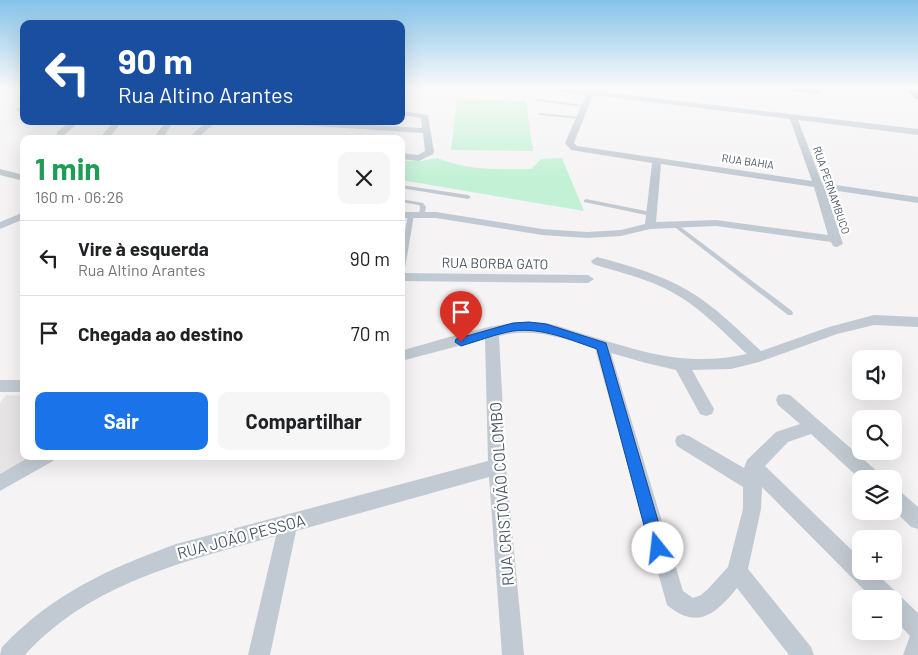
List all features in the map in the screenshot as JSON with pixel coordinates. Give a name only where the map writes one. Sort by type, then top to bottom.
[{"type":"street","points":[[405,156],[418,158],[430,152],[425,119]]},
{"type":"street","name":"RUA BAHIA","points":[[579,119],[569,143],[574,148],[918,200]]},
{"type":"street","name":"RUA PERNAMBUCO","points":[[674,224],[730,224],[836,241],[818,184],[794,119]]},
{"type":"street","points":[[806,119],[918,132]]},
{"type":"street","points":[[60,134],[71,125]]},
{"type":"street","points":[[107,135],[115,125]]},
{"type":"street","points":[[159,135],[167,125]]},
{"type":"street","points":[[196,135],[208,125]]},
{"type":"street","points":[[330,125],[427,131]]},
{"type":"street","points":[[650,226],[657,160]]},
{"type":"street","points":[[1,173],[20,177]]},
{"type":"street","points":[[411,215],[458,218],[542,232],[587,235],[621,233],[650,226],[674,224]]},
{"type":"street","points":[[0,226],[20,217]]},
{"type":"street","points":[[597,261],[654,279],[672,287],[707,310],[758,357]]},
{"type":"street","name":"RUA BORBA GATO","points":[[405,275],[588,279]]},
{"type":"street","points":[[405,355],[513,327],[546,328],[602,346],[681,365],[731,363],[758,357],[834,330],[874,320],[918,322]]},
{"type":"street","name":"RUA CRISTÓVÃO COLOMBO","points":[[492,333],[497,467],[513,655]]},
{"type":"street","points":[[602,346],[668,584],[674,598],[682,606],[692,610],[704,608],[737,572],[752,510],[753,474],[774,444],[782,437],[814,426]]},
{"type":"street","points":[[681,365],[706,409]]},
{"type":"street","points":[[0,386],[20,386]]},
{"type":"street","points":[[784,400],[863,470]]},
{"type":"street","points":[[683,441],[753,474],[878,590]]},
{"type":"street","points":[[0,483],[40,460]]},
{"type":"street","name":"RUA JOÃO PESSOA","points":[[10,655],[35,627],[61,606],[135,568],[176,554],[497,467]]},
{"type":"street","points":[[902,505],[918,520]]},
{"type":"street","points":[[259,655],[288,524]]},
{"type":"street","points":[[737,572],[803,655]]},
{"type":"street","points":[[902,612],[918,629]]},
{"type":"street","points":[[914,655],[918,644]]},
{"type":"lane","points":[[405,187],[468,197]]},
{"type":"lane","points":[[405,201],[421,204],[423,208],[411,215],[405,251]]},
{"type":"lane","points":[[586,201],[651,214]]},
{"type":"lane","points":[[674,224],[790,313]]},
{"type":"shaded area","points":[[6,395],[20,396],[20,460],[29,460],[0,479],[0,403]]},
{"type":"green space","points":[[455,119],[528,119],[533,151],[451,150]]},
{"type":"green space","points":[[437,158],[472,167],[531,169],[541,159],[562,158],[584,211],[405,181],[405,161]]},
{"type":"route","points":[[461,342],[513,327],[529,326],[546,328],[602,346],[658,548]]}]
